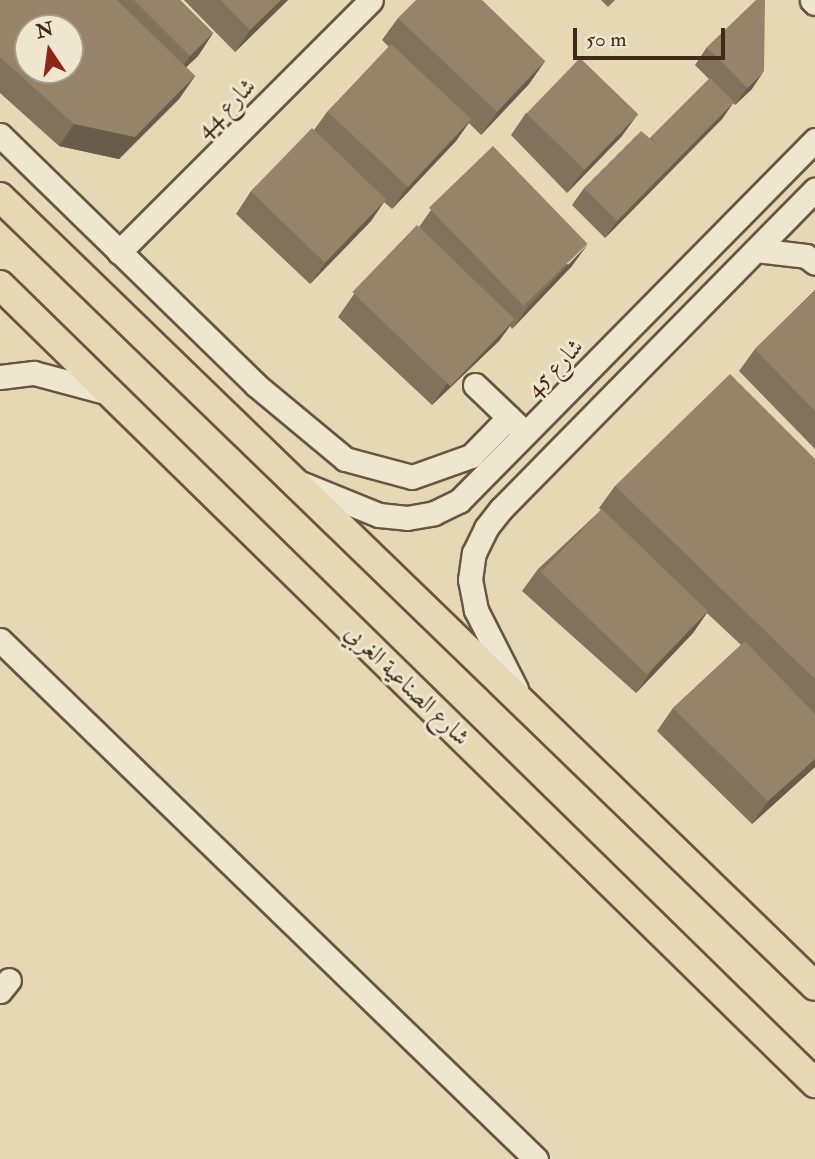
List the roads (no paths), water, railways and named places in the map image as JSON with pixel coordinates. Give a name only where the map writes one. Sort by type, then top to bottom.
[{"type":"main road","points":[[0,197],[815,986]]},
{"type":"main road","name":"شارع الصناعية الغربي","points":[[0,285],[334,615],[815,1083]]},
{"type":"street","name":"شارع 44","points":[[119,252],[371,0]]},
{"type":"street","points":[[0,135],[256,385],[345,459],[412,477],[471,456],[509,417]]},
{"type":"street","name":"شارع 45","points":[[288,477],[379,514],[407,518],[434,513],[459,501],[815,140]]},
{"type":"street","points":[[526,707],[476,610],[470,580],[474,553],[486,528],[501,509],[815,190]]},
{"type":"street","points":[[756,250],[806,256],[815,263]]},
{"type":"street","points":[[0,377],[34,373],[113,394]]},
{"type":"street","points":[[475,385],[527,434]]},
{"type":"street","points":[[0,640],[536,1159]]}]
